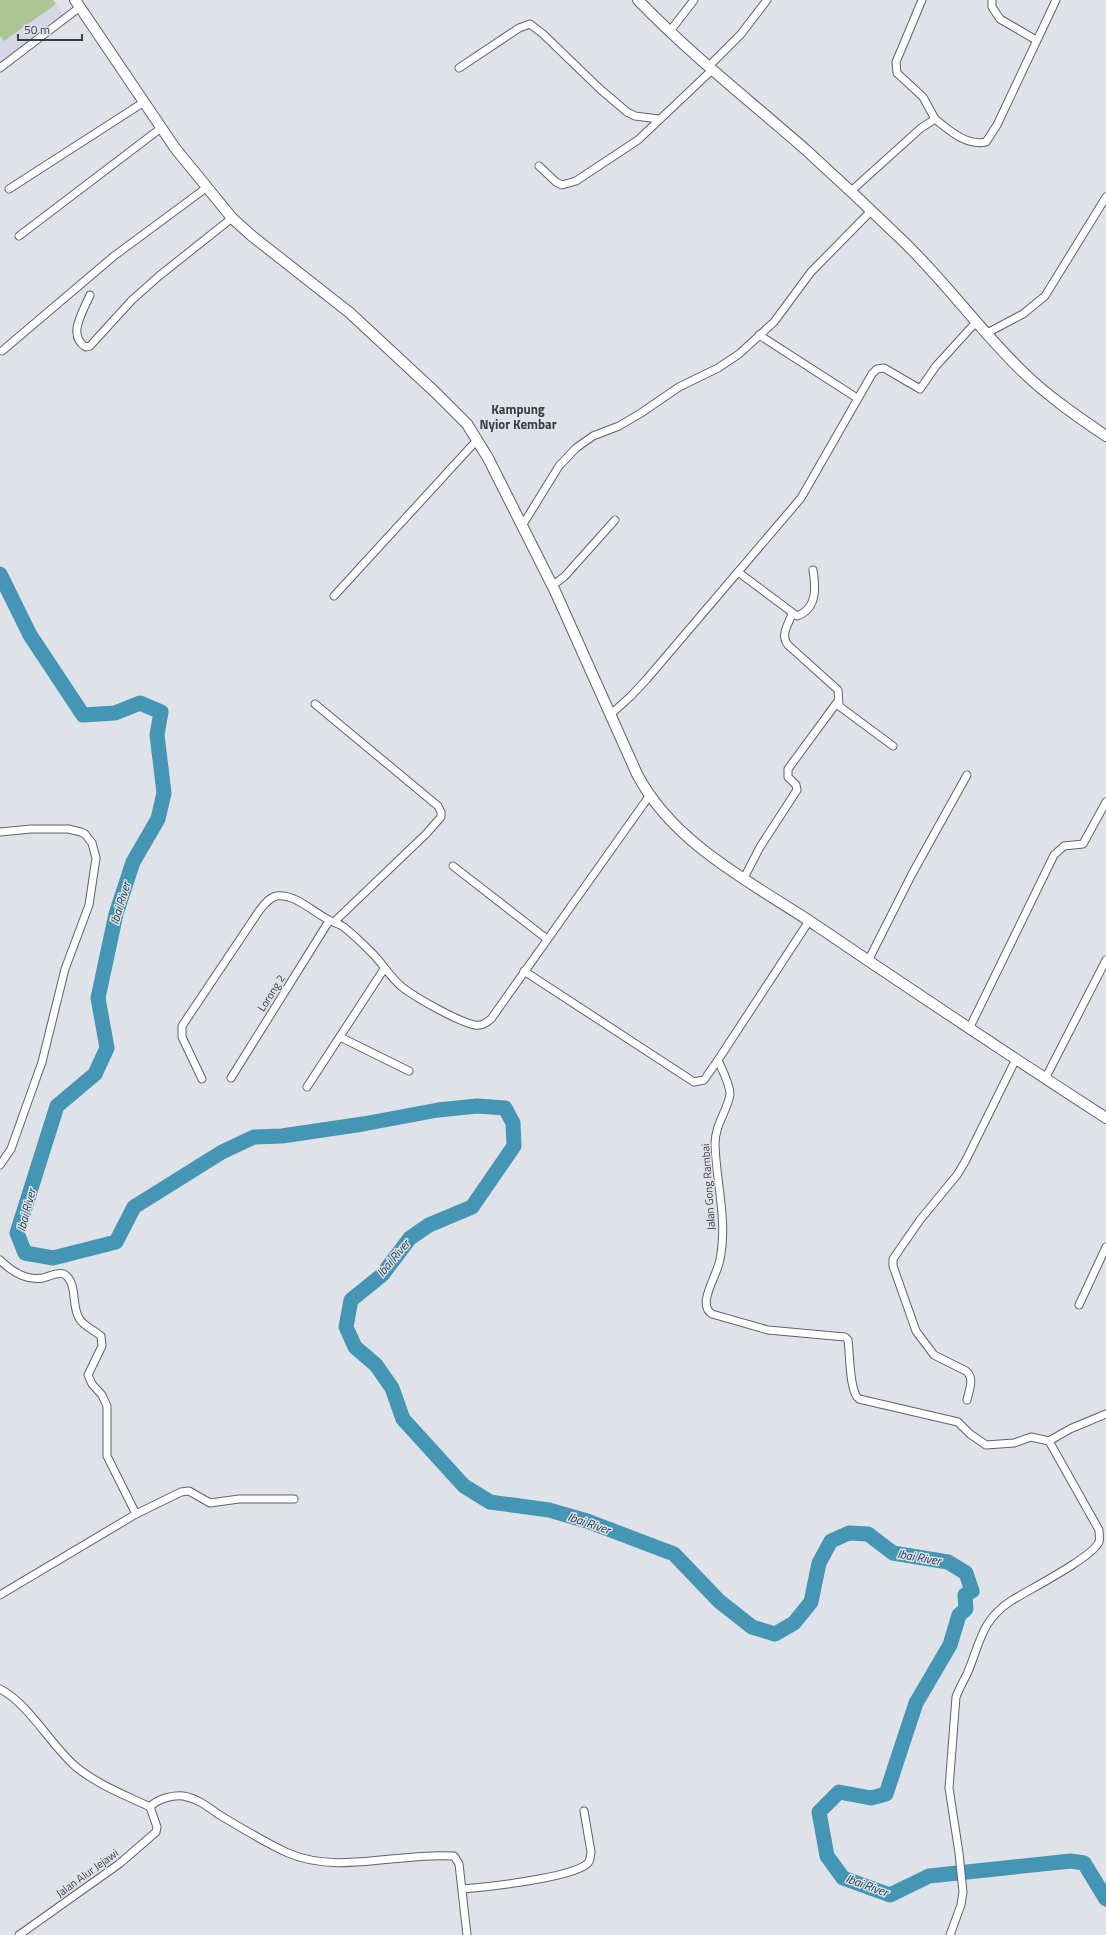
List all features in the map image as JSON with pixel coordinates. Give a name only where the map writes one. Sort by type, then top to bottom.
[{"type":"main road","points":[[638,0],[710,69],[806,151],[918,255],[987,333],[1038,387],[1106,436]]},
{"type":"main road","points":[[77,4],[161,128],[206,188],[232,218],[252,236],[350,313],[467,424],[477,440],[552,586],[637,774],[650,795],[686,835],[701,848],[744,878],[969,1029],[1106,1117]]},
{"type":"street","points":[[670,31],[694,0]]},
{"type":"street","points":[[539,166],[556,182],[569,184],[625,150],[654,127],[660,119],[710,69],[741,34],[767,0]]},
{"type":"street","points":[[922,0],[896,62],[897,73],[923,97],[936,119],[966,140],[981,144],[986,142],[997,125],[1056,0]]},
{"type":"street","points":[[992,0],[992,7],[1000,19],[1036,40]]},
{"type":"street","points":[[0,68],[77,4]]},
{"type":"street","points":[[459,68],[519,28],[530,24],[543,34],[604,93],[627,112],[635,116],[660,119]]},
{"type":"street","points":[[9,189],[144,102]]},
{"type":"street","points":[[850,192],[921,128],[936,119]]},
{"type":"street","points":[[19,236],[161,128]]},
{"type":"street","points":[[2,351],[114,256],[206,188]]},
{"type":"street","points":[[987,333],[1023,314],[1045,296],[1106,197]]},
{"type":"street","points":[[522,526],[559,466],[581,444],[641,414],[679,388],[718,368],[739,354],[759,336],[790,302],[811,272],[871,211]]},
{"type":"street","points":[[90,295],[76,327],[78,339],[86,347],[90,346],[132,300],[153,281],[232,218]]},
{"type":"street","points":[[610,715],[632,696],[801,498],[872,374],[881,368],[889,370],[920,389],[936,366],[977,321]]},
{"type":"street","points":[[759,336],[857,398]]},
{"type":"street","points":[[334,596],[477,440]]},
{"type":"street","points":[[552,586],[565,576],[615,520]]},
{"type":"street","points":[[738,572],[796,616],[802,614],[812,602],[815,585],[813,570]]},
{"type":"street","points":[[792,614],[784,635],[784,640],[838,690],[838,701],[840,706],[893,746]]},
{"type":"street","points":[[744,878],[760,847],[797,790],[796,785],[788,777],[788,769],[838,701]]},
{"type":"street","name":"Lorong 2","points":[[231,1078],[332,922],[426,834],[441,817],[441,812],[438,806],[315,704]]},
{"type":"street","points":[[868,961],[912,874],[968,775]]},
{"type":"street","points":[[202,1079],[182,1037],[182,1026],[266,902],[279,896],[289,898],[305,905],[332,922],[344,927],[368,949],[384,969],[402,987],[460,1020],[476,1025],[484,1024],[492,1019],[524,971],[650,795]]},
{"type":"street","points":[[969,1029],[1054,855],[1064,846],[1083,844],[1106,802]]},
{"type":"street","points":[[0,832],[31,829],[68,829],[81,832],[85,834],[92,843],[96,858],[89,905],[65,969],[44,1056],[11,1148],[0,1165]]},
{"type":"street","points":[[453,866],[547,939]]},
{"type":"street","points":[[524,971],[694,1082],[704,1080],[809,921]]},
{"type":"street","points":[[1045,1079],[1106,960]]},
{"type":"street","points":[[307,1087],[384,969]]},
{"type":"street","points":[[340,1037],[409,1071]]},
{"type":"street","points":[[966,1400],[971,1379],[970,1375],[966,1371],[934,1355],[916,1331],[911,1322],[902,1286],[893,1266],[893,1259],[920,1220],[966,1160],[1016,1059]]},
{"type":"street","name":"Jalan Gong Rambai","points":[[718,1060],[729,1087],[730,1095],[716,1133],[715,1143],[723,1209],[723,1230],[719,1268],[705,1302],[708,1312],[768,1330],[844,1337],[848,1340],[853,1388],[856,1397],[859,1399],[958,1422],[970,1434],[986,1445],[1014,1443],[1031,1437],[1049,1441]]},
{"type":"street","points":[[1079,1305],[1106,1247]]},
{"type":"street","points":[[0,1260],[14,1272],[29,1278],[44,1278],[58,1273],[64,1274],[71,1282],[78,1317],[82,1322],[101,1336],[102,1346],[88,1375],[107,1406],[107,1456],[136,1514]]},
{"type":"street","points":[[950,1935],[961,1905],[963,1892],[959,1853],[950,1797],[949,1779],[956,1697],[983,1629],[998,1610],[1071,1565],[1095,1547],[1099,1541],[1099,1530],[1049,1441],[1070,1429],[1106,1414]]},
{"type":"street","points":[[0,1595],[136,1514],[185,1491],[193,1493],[210,1503],[239,1499],[294,1499]]},
{"type":"street","points":[[0,1689],[14,1698],[77,1767],[93,1779],[150,1807],[157,1801],[184,1796],[202,1804],[241,1828],[286,1852],[314,1860],[349,1862],[410,1856],[454,1856],[459,1864],[467,1935]]},
{"type":"street","name":"Jalan Alur Jejawi","points":[[19,1935],[134,1852],[156,1832],[155,1821],[150,1807]]},
{"type":"street","points":[[462,1889],[500,1885],[539,1878],[564,1872],[586,1864],[590,1858],[591,1852],[584,1811]]},
{"type":"shaded area","points":[[0,0],[53,0],[64,16],[0,65]]},
{"type":"green space","points":[[0,0],[53,0],[56,4],[4,41],[0,36]]},
{"type":"waterway","name":"Ibai River","points":[[0,574],[30,635],[83,715],[115,713],[140,703],[161,712],[157,735],[164,793],[158,819],[133,862],[116,914],[98,998],[107,1048],[95,1074],[57,1106],[17,1233],[25,1253],[53,1258],[116,1242],[134,1207],[222,1152],[254,1137],[282,1136],[363,1124],[438,1110],[477,1106],[505,1108],[513,1123],[514,1146],[472,1207],[429,1225],[410,1238],[382,1275],[351,1300],[346,1327],[355,1347],[376,1365],[392,1388],[403,1419],[464,1486],[490,1502],[549,1510],[587,1521],[674,1554],[719,1601],[752,1627],[775,1634],[794,1623],[811,1602],[819,1563],[831,1541],[849,1533],[868,1534],[893,1553],[948,1562],[966,1573],[972,1591],[965,1595],[966,1609],[959,1615],[950,1645],[916,1703],[886,1794],[871,1798],[839,1792],[819,1812],[827,1856],[843,1878],[890,1895],[929,1876],[1071,1861],[1084,1863],[1106,1899]]},
{"type":"district","name":"Kampung Nyior Kembar","points":[[518,416]]}]
